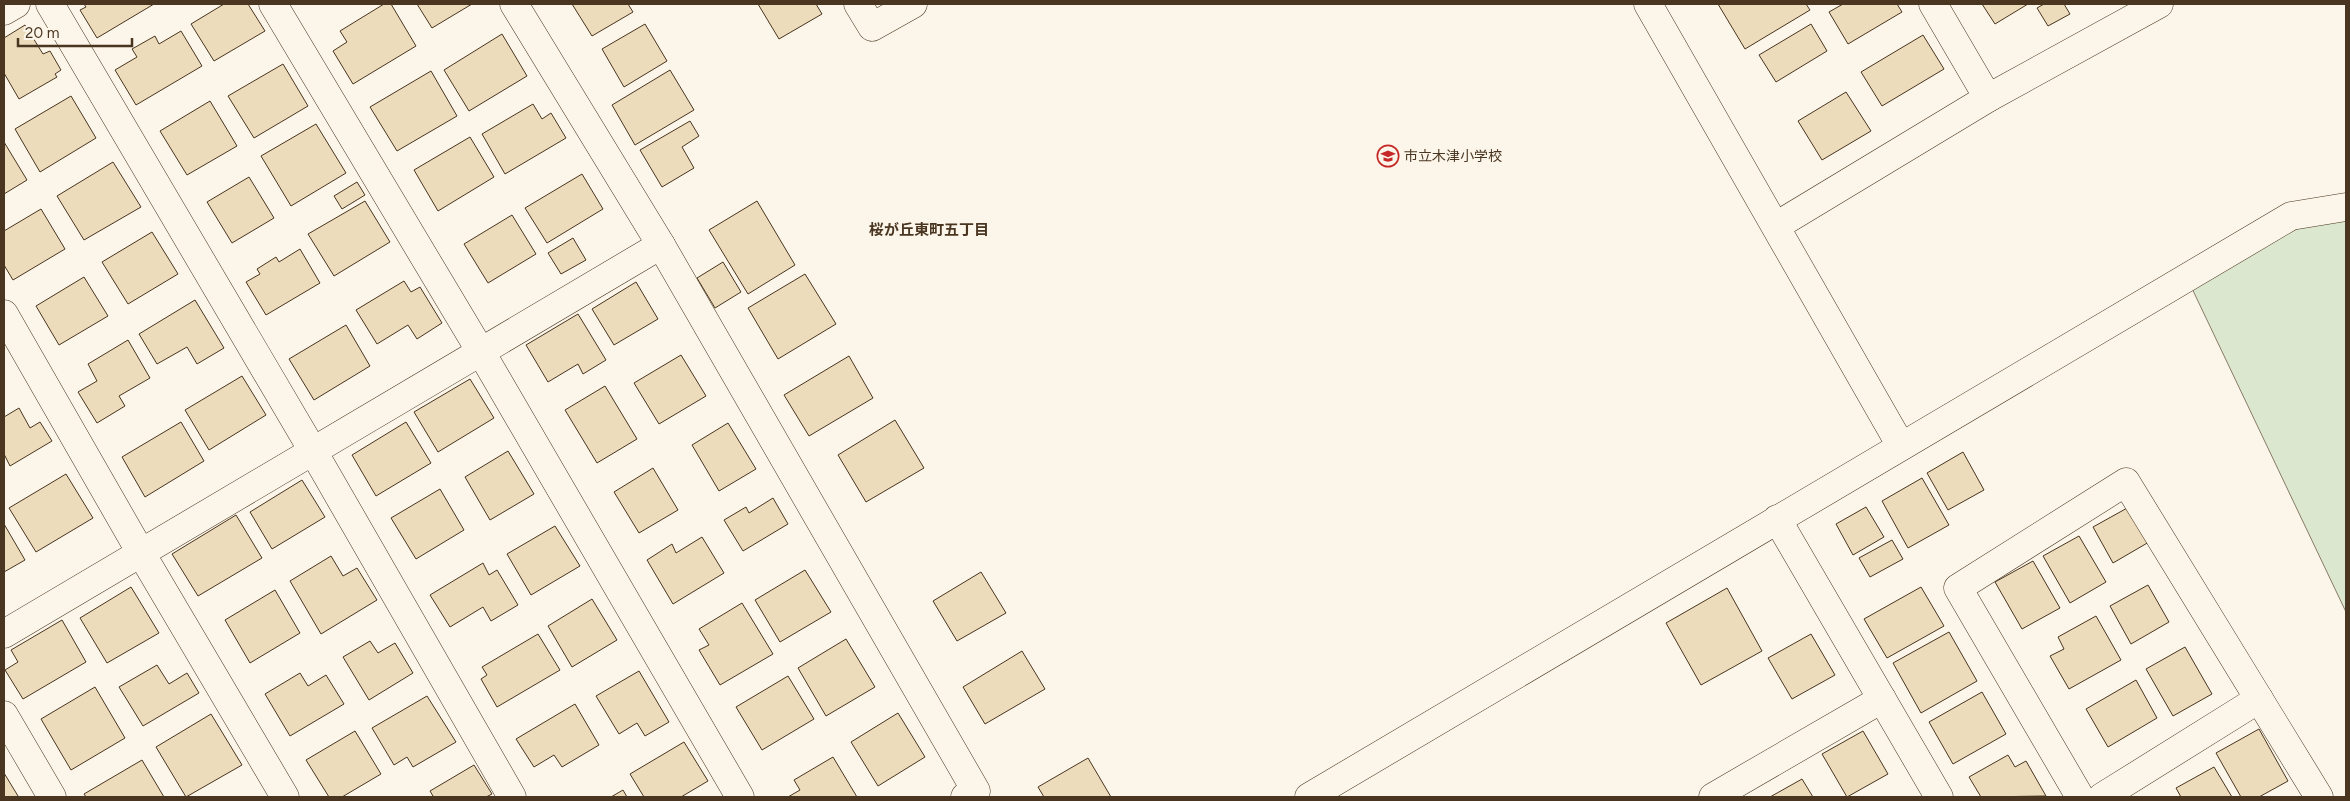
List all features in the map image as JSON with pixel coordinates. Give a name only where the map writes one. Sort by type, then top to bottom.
[{"type":"street","points":[[4,11],[16,4]]},
{"type":"street","points":[[50,4],[313,451],[512,797]]},
{"type":"street","points":[[273,4],[480,352],[740,797]]},
{"type":"street","points":[[514,4],[661,245],[976,791],[965,797]]},
{"type":"street","points":[[858,4],[872,27],[913,4]]},
{"type":"street","points":[[1648,4],[1901,446]]},
{"type":"street","points":[[1933,4],[1988,98]]},
{"type":"street","points":[[1776,226],[1988,98],[2159,4]]},
{"type":"street","points":[[1316,796],[1777,519],[2291,216],[2346,206]]},
{"type":"street","points":[[4,634],[661,245]]},
{"type":"street","points":[[4,314],[140,553],[285,797]]},
{"type":"street","points":[[2080,797],[1958,588],[2126,482],[2319,797]]},
{"type":"street","points":[[1777,519],[1939,797]]},
{"type":"street","points":[[1713,797],[1882,699]]},
{"type":"street","points":[[2102,797],[2259,699]]},
{"type":"street","points":[[4,715],[52,797]]},
{"type":"green space","points":[[2346,207],[2346,612],[2187,278]]},
{"type":"building","points":[[84,4],[154,4],[97,38],[80,10],[86,7]]},
{"type":"building","points":[[224,4],[248,4],[265,31],[214,61],[191,24]]},
{"type":"building","points":[[384,4],[391,4],[416,46],[353,84],[333,51],[347,42],[340,31]]},
{"type":"building","points":[[417,4],[472,4],[432,28]]},
{"type":"building","points":[[572,4],[628,4],[633,12],[592,36]]},
{"type":"building","points":[[758,4],[816,4],[822,14],[779,39]]},
{"type":"building","points":[[1718,4],[1806,4],[1810,10],[1745,49]]},
{"type":"building","points":[[1843,4],[1897,4],[1902,12],[1848,44],[1829,12]]},
{"type":"building","points":[[1982,4],[2028,4],[1995,24]]},
{"type":"building","points":[[2044,4],[2064,4],[2070,14],[2048,26],[2037,8]]},
{"type":"building","points":[[645,24],[667,61],[624,87],[602,49]]},
{"type":"building","points":[[1811,24],[1827,51],[1776,82],[1759,55]]},
{"type":"building","points":[[25,25],[43,54],[50,51],[61,70],[55,74],[57,77],[19,99],[4,73],[4,38]]},
{"type":"building","points":[[181,31],[202,66],[136,105],[115,70],[137,57],[132,49],[155,36],[159,44]]},
{"type":"building","points":[[502,34],[527,76],[469,111],[444,70]]},
{"type":"building","points":[[1923,35],[1944,69],[1882,106],[1861,72]]},
{"type":"building","points":[[283,64],[308,106],[254,138],[228,96]]},
{"type":"building","points":[[670,70],[694,110],[635,145],[612,105]]},
{"type":"building","points":[[431,71],[457,116],[397,151],[370,107]]},
{"type":"building","points":[[1846,92],[1871,131],[1822,160],[1798,121]]},
{"type":"building","points":[[71,96],[96,138],[40,172],[15,129]]},
{"type":"building","points":[[210,101],[237,146],[187,175],[160,131]]},
{"type":"building","points":[[533,104],[542,119],[551,113],[566,138],[505,174],[482,134]]},
{"type":"building","points":[[690,121],[699,136],[682,147],[694,168],[662,187],[640,150]]},
{"type":"building","points":[[316,124],[346,173],[291,206],[261,156]]},
{"type":"building","points":[[470,137],[494,177],[438,211],[414,170]]},
{"type":"building","points":[[4,142],[27,180],[4,194]]},
{"type":"building","points":[[113,162],[141,207],[84,240],[57,196]]},
{"type":"building","points":[[582,174],[603,209],[547,243],[525,208]]},
{"type":"building","points":[[249,177],[274,218],[232,243],[207,202]]},
{"type":"building","points":[[357,182],[365,195],[342,209],[334,196]]},
{"type":"building","points":[[365,201],[390,242],[334,276],[308,234]]},
{"type":"building","points":[[757,201],[795,265],[748,294],[709,230]]},
{"type":"building","points":[[41,209],[65,249],[13,280],[4,265],[4,231]]},
{"type":"building","points":[[512,215],[536,254],[488,283],[464,244]]},
{"type":"building","points":[[152,232],[178,274],[128,304],[102,262]]},
{"type":"building","points":[[573,238],[586,260],[561,274],[548,253]]},
{"type":"building","points":[[300,249],[320,283],[266,315],[246,282],[260,274],[257,269],[276,257],[279,262]]},
{"type":"building","points":[[723,262],[741,292],[715,308],[697,278]]},
{"type":"building","points":[[805,274],[836,324],[778,359],[748,308]]},
{"type":"building","points":[[84,277],[108,316],[59,345],[36,306]]},
{"type":"building","points":[[404,281],[411,292],[420,287],[442,323],[417,339],[408,325],[377,344],[356,310]]},
{"type":"building","points":[[636,282],[658,319],[614,345],[592,309]]},
{"type":"building","points":[[195,300],[224,348],[197,364],[187,347],[157,364],[139,334]]},
{"type":"building","points":[[578,314],[606,360],[583,374],[578,364],[548,382],[526,345]]},
{"type":"building","points":[[346,325],[370,366],[314,400],[289,359]]},
{"type":"building","points":[[128,340],[150,378],[119,396],[125,406],[97,423],[78,392],[97,381],[88,364]]},
{"type":"building","points":[[681,355],[706,396],[659,424],[634,383]]},
{"type":"building","points":[[849,356],[873,398],[809,436],[784,395]]},
{"type":"building","points":[[242,376],[266,415],[209,450],[185,410]]},
{"type":"building","points":[[470,379],[494,418],[438,452],[414,412]]},
{"type":"building","points":[[605,386],[637,439],[597,463],[565,410]]},
{"type":"building","points":[[19,408],[30,428],[40,422],[52,441],[10,466],[4,454],[4,417]]},
{"type":"building","points":[[895,420],[924,468],[866,502],[838,455]]},
{"type":"building","points":[[181,422],[204,461],[145,497],[122,457]]},
{"type":"building","points":[[406,422],[431,463],[376,496],[352,455]]},
{"type":"building","points":[[728,423],[756,469],[719,491],[692,445]]},
{"type":"building","points":[[508,451],[534,494],[490,520],[465,477]]},
{"type":"building","points":[[1963,452],[1984,490],[1948,510],[1927,473]]},
{"type":"building","points":[[653,468],[678,510],[639,533],[614,492]]},
{"type":"building","points":[[66,474],[93,518],[36,552],[9,508]]},
{"type":"building","points":[[1922,478],[1949,525],[1908,548],[1882,501]]},
{"type":"building","points":[[302,480],[325,517],[272,549],[250,512]]},
{"type":"building","points":[[440,489],[464,530],[416,559],[391,518]]},
{"type":"building","points":[[773,498],[788,524],[743,551],[724,520],[746,507],[749,513]]},
{"type":"building","points":[[1866,507],[1884,537],[1853,555],[1836,524]]},
{"type":"building","points":[[2129,507],[2149,542],[2113,563],[2093,527]]},
{"type":"building","points":[[236,515],[262,558],[198,596],[172,554]]},
{"type":"building","points":[[4,524],[25,560],[4,572]]},
{"type":"building","points":[[555,526],[580,566],[531,595],[507,554]]},
{"type":"building","points":[[2079,536],[2106,582],[2070,603],[2043,556]]},
{"type":"building","points":[[702,537],[724,573],[673,604],[647,560],[672,544],[676,553]]},
{"type":"building","points":[[1892,540],[1903,559],[1870,577],[1859,558]]},
{"type":"building","points":[[331,556],[343,576],[357,568],[377,600],[321,634],[290,581]]},
{"type":"building","points":[[2033,561],[2060,608],[2022,629],[1995,582]]},
{"type":"building","points":[[483,563],[489,575],[497,570],[518,605],[491,621],[483,607],[450,627],[430,595]]},
{"type":"building","points":[[805,570],[831,612],[780,642],[755,600]]},
{"type":"building","points":[[981,572],[1006,613],[957,641],[933,601]]},
{"type":"building","points":[[2148,585],[2169,622],[2131,644],[2110,606]]},
{"type":"building","points":[[131,587],[159,633],[107,663],[80,618]]},
{"type":"building","points":[[1921,587],[1944,626],[1887,658],[1864,619]]},
{"type":"building","points":[[1727,588],[1762,651],[1701,685],[1666,623]]},
{"type":"building","points":[[275,590],[300,633],[250,663],[225,620]]},
{"type":"building","points":[[592,599],[617,640],[572,667],[548,626]]},
{"type":"building","points":[[742,603],[773,654],[720,685],[699,650],[709,645],[699,629]]},
{"type":"building","points":[[2096,616],[2121,660],[2069,689],[2050,656],[2064,649],[2058,637]]},
{"type":"building","points":[[62,620],[86,662],[23,699],[5,670],[18,662],[11,650]]},
{"type":"building","points":[[1949,632],[1977,681],[1921,713],[1893,663]]},
{"type":"building","points":[[538,634],[560,670],[497,707],[481,679],[487,675],[482,667]]},
{"type":"building","points":[[1811,634],[1835,675],[1792,699],[1768,658]]},
{"type":"building","points":[[846,639],[875,687],[826,716],[798,668]]},
{"type":"building","points":[[370,641],[378,653],[395,643],[413,673],[369,700],[343,657]]},
{"type":"building","points":[[2185,647],[2212,694],[2173,716],[2146,669]]},
{"type":"building","points":[[1022,651],[1045,689],[985,724],[963,687]]},
{"type":"building","points":[[157,665],[169,684],[187,673],[199,693],[143,726],[119,687]]},
{"type":"building","points":[[639,671],[669,722],[645,736],[637,723],[619,734],[596,696]]},
{"type":"building","points":[[300,673],[308,686],[326,675],[344,704],[290,736],[265,694]]},
{"type":"building","points":[[788,676],[814,719],[762,750],[736,707]]},
{"type":"building","points":[[2136,680],[2157,718],[2108,747],[2086,709]]},
{"type":"building","points":[[95,687],[125,738],[71,770],[41,719]]},
{"type":"building","points":[[1982,692],[2006,734],[1953,764],[1929,722]]},
{"type":"building","points":[[427,696],[456,742],[413,767],[407,757],[394,765],[372,728]]},
{"type":"building","points":[[575,704],[599,745],[562,767],[554,755],[534,767],[516,739]]},
{"type":"building","points":[[898,713],[925,757],[878,786],[851,742]]},
{"type":"building","points":[[211,714],[242,765],[186,797],[156,747]]},
{"type":"building","points":[[2259,729],[2288,781],[2259,797],[2241,797],[2216,753]]},
{"type":"building","points":[[355,731],[381,774],[342,797],[329,797],[306,760]]},
{"type":"building","points":[[1863,731],[1888,774],[1847,797],[1822,754]]},
{"type":"building","points":[[684,742],[708,781],[681,797],[644,797],[630,774]]},
{"type":"building","points":[[2008,755],[2015,767],[2026,761],[2046,796],[1981,797],[1969,777]]},
{"type":"building","points":[[833,757],[857,797],[788,797],[800,790],[794,780]]},
{"type":"building","points":[[1088,758],[1111,797],[1044,797],[1038,787]]},
{"type":"building","points":[[142,760],[164,797],[86,797],[84,794]]},
{"type":"building","points":[[474,765],[492,794],[486,797],[431,797],[433,796],[430,791]]},
{"type":"building","points":[[2214,767],[2232,797],[2181,797],[2176,788]]},
{"type":"building","points":[[4,773],[18,796],[4,797]]},
{"type":"building","points":[[1802,779],[1813,797],[1770,797]]},
{"type":"building","points":[[623,790],[627,797],[611,797]]},
{"type":"place","name":"市立木津小学校","points":[[1388,156]]},
{"type":"district","name":"桜が丘東町五丁目","points":[[929,230]]}]
